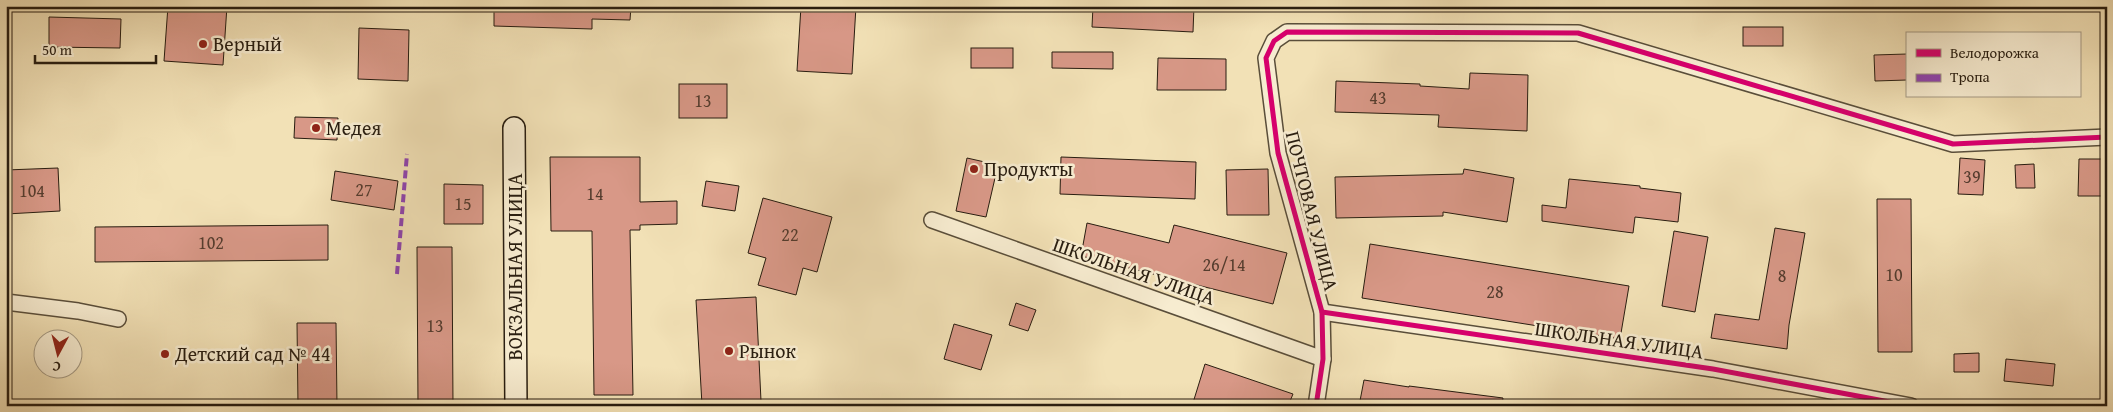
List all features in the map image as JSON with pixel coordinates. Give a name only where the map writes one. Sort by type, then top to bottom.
[{"type":"street","name":"ПОЧТОВАЯ УЛИЦА","points":[[1316,406],[1323,359],[1322,312],[1278,153],[1266,58],[1274,41],[1287,32],[1578,33],[1953,144],[2107,138]]},
{"type":"street","name":"ВОКЗАЛЬНАЯ УЛИЦА","points":[[514,128],[516,406]]},
{"type":"street","name":"ШКОЛЬНАЯ УЛИЦА","points":[[932,220],[1323,359]]},
{"type":"street","points":[[6,302],[78,311],[118,319]]},
{"type":"street","name":"ШКОЛЬНАЯ УЛИЦА","points":[[1322,312],[1713,369],[1911,406]]},
{"type":"building","points":[[168,6],[227,6],[223,65],[164,61]]},
{"type":"building","points":[[494,6],[631,6],[630,20],[592,19],[592,29],[494,26]]},
{"type":"building","points":[[801,6],[856,6],[852,74],[797,71]]},
{"type":"building","points":[[1093,6],[1194,6],[1193,32],[1092,27]]},
{"type":"building","points":[[49,17],[121,19],[120,48],[49,47]]},
{"type":"building","points":[[1743,27],[1783,27],[1783,46],[1743,46]]},
{"type":"building","points":[[359,28],[409,30],[408,81],[358,79]]},
{"type":"building","points":[[971,48],[1013,48],[1013,68],[971,68]]},
{"type":"building","points":[[1052,52],[1113,52],[1113,69],[1052,68]]},
{"type":"building","points":[[1906,54],[1906,80],[1875,81],[1874,55]]},
{"type":"building","points":[[1158,58],[1226,59],[1226,90],[1157,90]]},
{"type":"building","points":[[1470,73],[1528,75],[1527,131],[1438,127],[1439,115],[1335,112],[1336,81],[1420,84],[1420,86],[1469,89]]},
{"type":"building","points":[[679,84],[727,84],[727,118],[679,118]]},
{"type":"building","name":"Медея","points":[[295,117],[338,118],[337,140],[294,138]]},
{"type":"building","points":[[550,157],[640,157],[640,202],[677,201],[677,224],[640,225],[640,230],[630,230],[633,395],[594,395],[592,231],[551,231]]},
{"type":"building","points":[[1061,157],[1196,162],[1195,199],[1060,194]]},
{"type":"building","points":[[967,158],[998,165],[986,217],[956,211]]},
{"type":"building","points":[[1960,158],[1985,160],[1983,195],[1958,194]]},
{"type":"building","points":[[2079,159],[2103,159],[2102,196],[2078,196]]},
{"type":"building","points":[[2034,164],[2035,188],[2016,188],[2015,165]]},
{"type":"building","points":[[58,168],[60,211],[6,214],[6,170]]},
{"type":"building","points":[[1268,169],[1269,215],[1227,215],[1226,170]]},
{"type":"building","points":[[1464,169],[1514,178],[1507,222],[1443,212],[1443,216],[1336,218],[1335,177],[1463,174]]},
{"type":"building","points":[[335,171],[398,181],[394,210],[331,200]]},
{"type":"building","points":[[1569,179],[1640,186],[1640,188],[1681,193],[1678,222],[1635,217],[1633,233],[1542,221],[1542,205],[1566,208]]},
{"type":"building","points":[[706,181],[739,186],[735,211],[702,206]]},
{"type":"building","points":[[444,184],[483,185],[483,224],[444,224]]},
{"type":"building","name":"Рынок","points":[[763,198],[832,217],[817,272],[803,268],[796,295],[758,285],[766,258],[748,253]]},
{"type":"building","points":[[1877,199],[1911,199],[1912,352],[1878,352]]},
{"type":"building","points":[[1087,223],[1169,243],[1174,225],[1287,253],[1273,304],[1081,256]]},
{"type":"building","points":[[328,225],[328,260],[95,262],[95,227]]},
{"type":"building","points":[[1775,228],[1805,233],[1789,325],[1787,349],[1711,338],[1715,314],[1759,320]]},
{"type":"building","points":[[1674,231],[1708,237],[1695,312],[1662,306]]},
{"type":"building","points":[[1370,244],[1629,286],[1620,339],[1362,298]]},
{"type":"building","points":[[417,247],[452,247],[453,406],[418,406]]},
{"type":"building","name":"Рынок","points":[[756,297],[761,401],[702,405],[696,300]]},
{"type":"building","points":[[1016,303],[1036,310],[1028,331],[1009,325]]},
{"type":"building","points":[[297,323],[336,323],[337,406],[298,406]]},
{"type":"building","points":[[954,324],[992,335],[981,370],[944,359]]},
{"type":"building","points":[[1979,353],[1979,372],[1954,372],[1954,354]]},
{"type":"building","points":[[2006,359],[2055,364],[2053,386],[2004,381]]},
{"type":"building","points":[[1205,364],[1293,394],[1288,406],[1192,406]]},
{"type":"building","points":[[1364,380],[1503,398],[1502,406],[1359,406]]},
{"type":"marked path","points":[[397,274],[407,154]]},
{"type":"cycle path","points":[[1316,406],[1323,359],[1322,312],[1278,153],[1266,58],[1274,41],[1287,32],[1578,33],[1953,144],[2107,137]]},
{"type":"cycle path","points":[[1322,312],[1713,369],[1911,406]]},
{"type":"place","name":"Верный","points":[[203,44]]},
{"type":"place","name":"Медея","points":[[316,128]]},
{"type":"place","name":"Продукты","points":[[974,169]]},
{"type":"place","name":"Рынок","points":[[729,351]]},
{"type":"place","name":"Детский сад № 44","points":[[165,354]]}]
